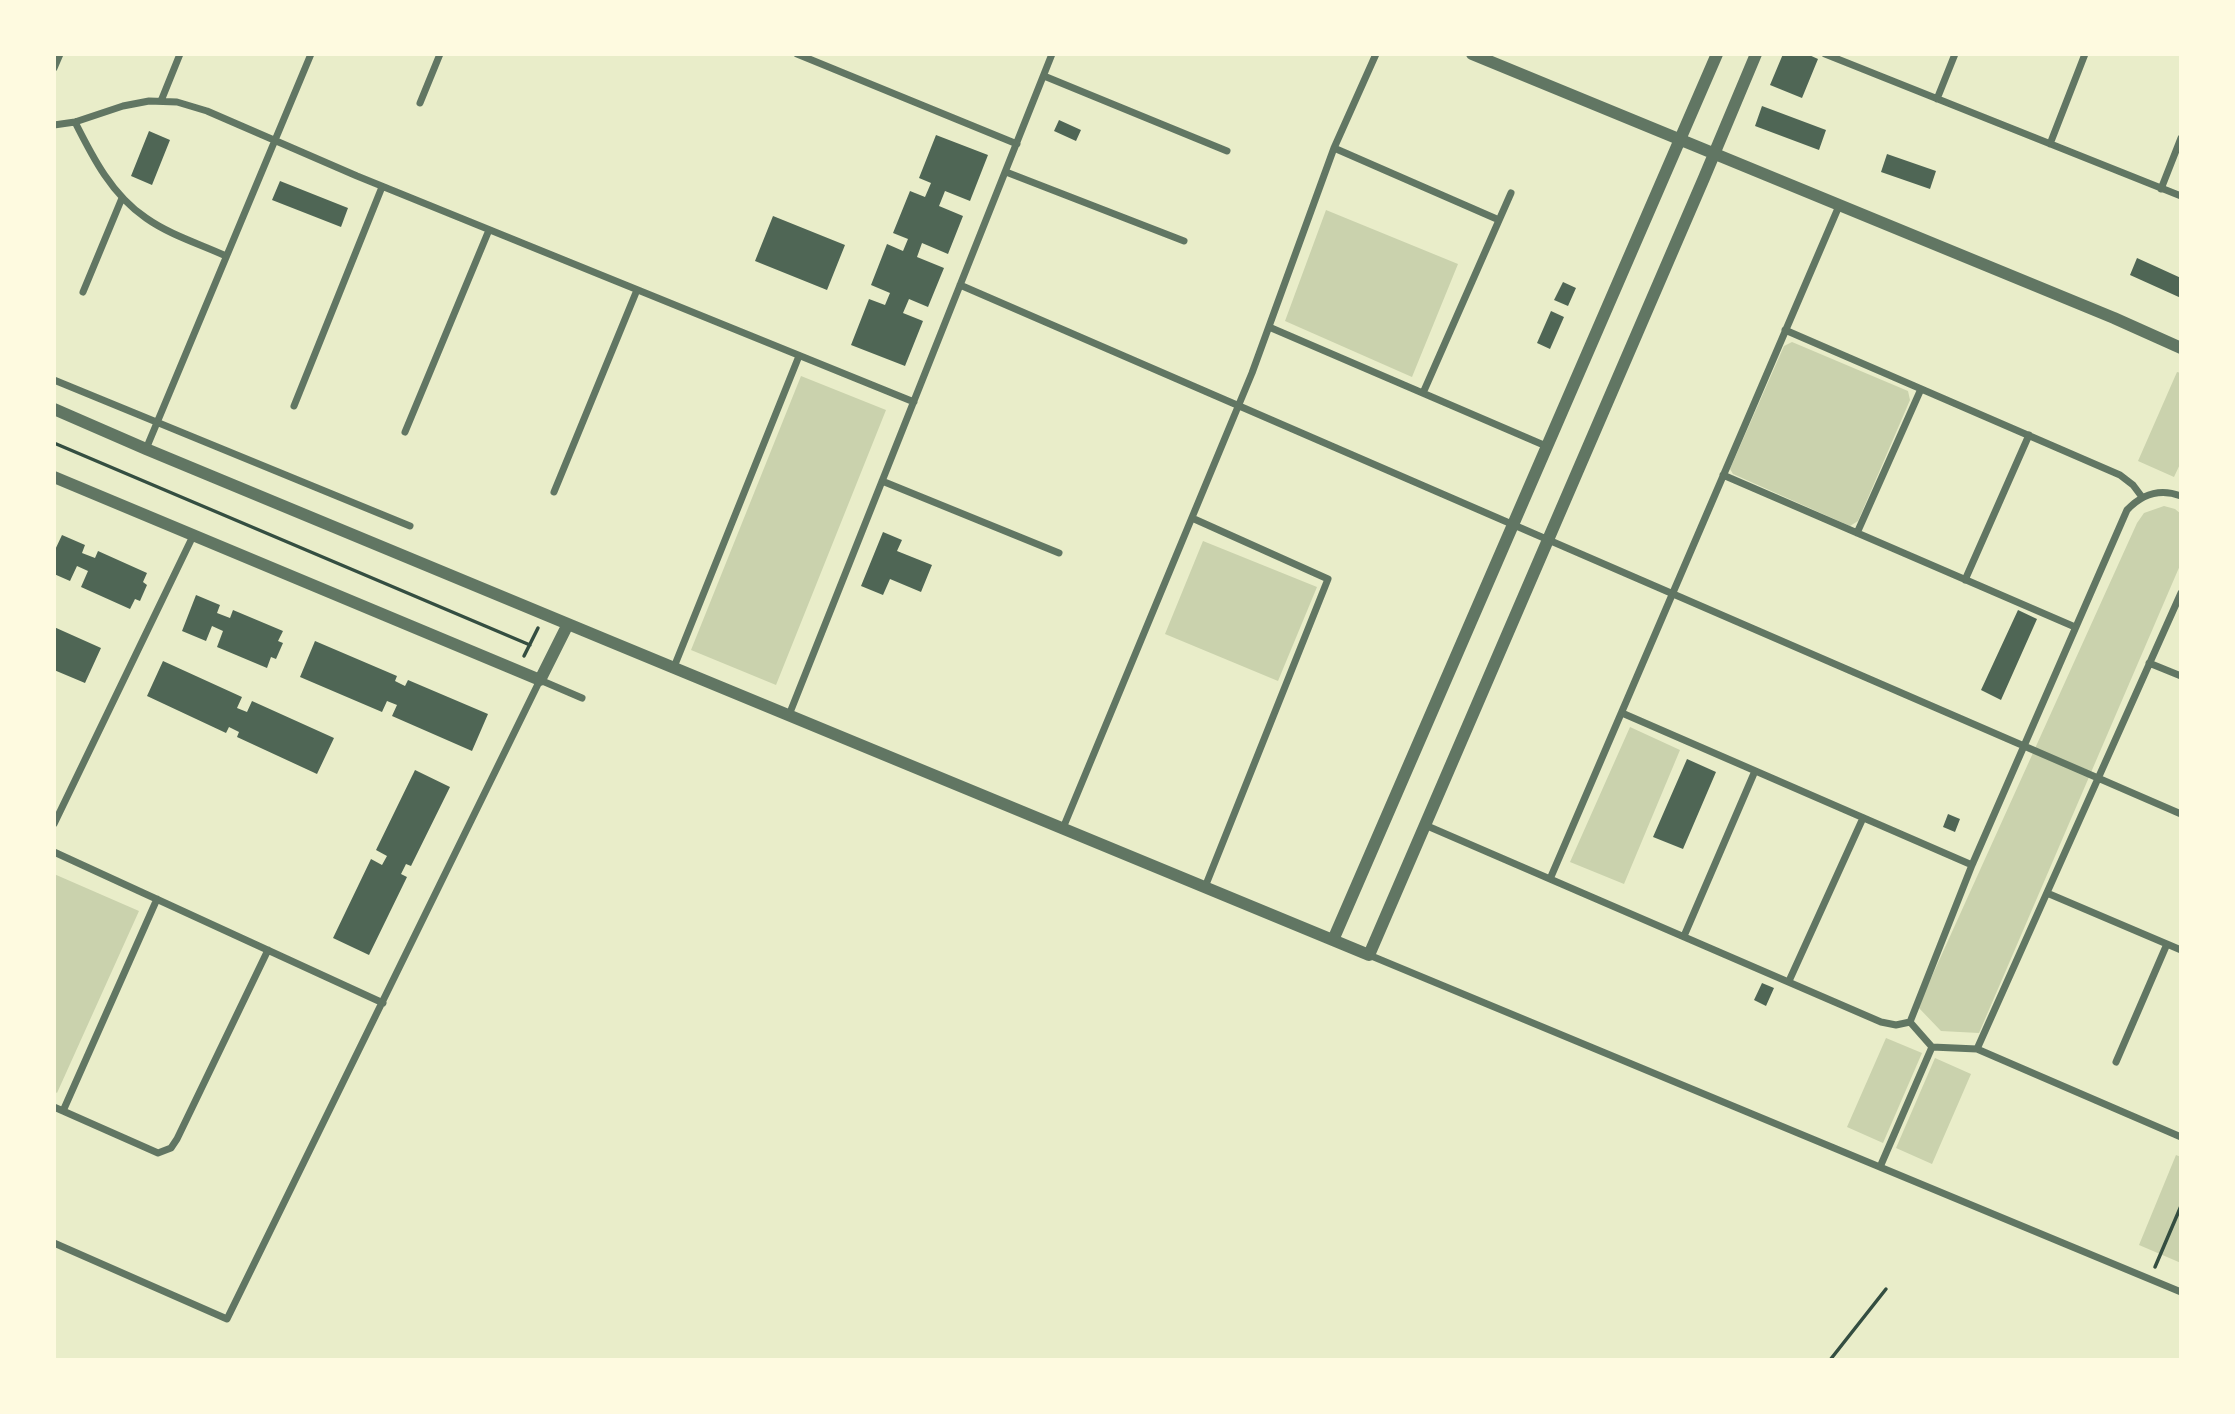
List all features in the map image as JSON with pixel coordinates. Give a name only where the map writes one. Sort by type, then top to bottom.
[{"type":"street","points":[[54,68],[60,54]]},
{"type":"street","points":[[161,100],[180,54]]},
{"type":"street","points":[[146,449],[312,54]]},
{"type":"street","points":[[420,103],[440,54]]},
{"type":"street","points":[[797,54],[1017,144]]},
{"type":"street","points":[[789,715],[1052,54]]},
{"type":"street","points":[[1063,828],[1238,406],[1334,148],[1376,54]]},
{"type":"street","points":[[1472,54],[2181,348]]},
{"type":"street","points":[[1333,940],[1717,54]]},
{"type":"street","points":[[1369,955],[1756,54]]},
{"type":"street","points":[[1825,54],[2181,196]]},
{"type":"street","points":[[1937,99],[1955,54]]},
{"type":"street","points":[[2050,144],[2085,54]]},
{"type":"street","points":[[1044,76],[1227,151]]},
{"type":"street","points":[[54,125],[75,122],[123,106],[161,100],[207,111],[382,187],[914,402]]},
{"type":"street","points":[[75,122],[105,175],[122,198],[148,220],[226,256]]},
{"type":"street","points":[[2161,189],[2181,138]]},
{"type":"street","points":[[1334,148],[1499,220]]},
{"type":"street","points":[[1006,172],[1184,241]]},
{"type":"street","points":[[294,406],[382,187]]},
{"type":"street","points":[[1423,393],[1511,193]]},
{"type":"street","points":[[83,292],[122,198]]},
{"type":"street","points":[[1550,879],[1839,206]]},
{"type":"street","points":[[405,432],[489,230]]},
{"type":"street","points":[[960,285],[2181,814]]},
{"type":"street","points":[[554,492],[637,290]]},
{"type":"street","points":[[1269,327],[1546,446]]},
{"type":"street","points":[[1785,330],[2120,475],[2133,485],[2142,497]]},
{"type":"street","points":[[674,667],[799,356]]},
{"type":"street","points":[[54,380],[410,526]]},
{"type":"street","points":[[1857,533],[1921,389]]},
{"type":"street","points":[[54,409],[2181,1292]]},
{"type":"street","points":[[1965,580],[2029,435]]},
{"type":"street","points":[[1723,475],[2075,628]]},
{"type":"street","points":[[54,477],[582,698]]},
{"type":"street","points":[[882,481],[1059,553]]},
{"type":"street","points":[[1910,1021],[1972,865],[2127,510],[2142,497],[2162,492],[2180,495]]},
{"type":"street","points":[[1192,518],[1328,579],[1205,887]]},
{"type":"street","points":[[54,824],[193,536]]},
{"type":"street","points":[[1978,1049],[2181,593]]},
{"type":"street","points":[[54,1243],[227,1319],[568,624]]},
{"type":"street","points":[[2149,663],[2181,676]]},
{"type":"street","points":[[1622,713],[1972,865]]},
{"type":"street","points":[[1684,936],[1755,771]]},
{"type":"street","points":[[1789,981],[1863,818]]},
{"type":"street","points":[[1425,825],[1888,1024],[1910,1021]]},
{"type":"street","points":[[54,852],[383,1003]]},
{"type":"street","points":[[2047,893],[2181,950]]},
{"type":"street","points":[[63,1111],[157,899]]},
{"type":"street","points":[[2116,1062],[2167,944]]},
{"type":"street","points":[[54,1107],[158,1153],[171,1148],[268,950]]},
{"type":"street","points":[[1910,1021],[1932,1047],[1978,1049],[2181,1137]]},
{"type":"street","points":[[1880,1167],[1932,1047]]},
{"type":"path","points":[[54,443],[530,645]]},
{"type":"path","points":[[517,671],[545,614]]},
{"type":"path","points":[[2151,1279],[2181,1206]]},
{"type":"path","points":[[1830,1360],[1886,1289]]},
{"type":"green space","points":[[1326,210],[1458,264],[1412,377],[1285,321]]},
{"type":"green space","points":[[1792,342],[1908,391],[1910,400],[1858,521],[1850,526],[1733,474],[1730,469],[1784,346]]},
{"type":"green space","points":[[2177,372],[2181,373],[2181,462],[2174,477],[2138,461]]},
{"type":"green space","points":[[801,376],[886,410],[776,685],[691,650]]},
{"type":"green space","points":[[2164,506],[2181,514],[2181,563],[1979,1033],[1941,1031],[1918,1007],[2137,523],[2144,513]]},
{"type":"green space","points":[[1203,541],[1317,587],[1278,681],[1165,634]]},
{"type":"green space","points":[[1630,727],[1680,750],[1624,884],[1570,862]]},
{"type":"green space","points":[[54,874],[139,911],[57,1093],[54,1091]]},
{"type":"green space","points":[[1886,1038],[1922,1053],[1883,1143],[1847,1127]]},
{"type":"green space","points":[[1935,1058],[1971,1074],[1932,1164],[1896,1148]]},
{"type":"green space","points":[[2176,1155],[2181,1157],[2181,1263],[2139,1245]]},
{"type":"building","points":[[1783,54],[1807,54],[1818,59],[1802,98],[1770,85]]},
{"type":"building","points":[[1762,106],[1826,130],[1819,150],[1755,126]]},
{"type":"building","points":[[1059,120],[1081,130],[1076,141],[1054,131]]},
{"type":"building","points":[[149,131],[170,140],[152,185],[131,176]]},
{"type":"building","points":[[936,135],[988,155],[970,201],[945,191],[939,206],[963,216],[948,254],[922,243],[917,257],[944,268],[928,307],[909,299],[903,313],[923,321],[905,366],[851,345],[869,299],[885,305],[890,293],[871,285],[887,244],[903,251],[908,239],[893,233],[910,191],[925,197],[931,183],[919,178]]},
{"type":"building","points":[[1887,154],[1936,171],[1930,189],[1881,172]]},
{"type":"building","points":[[280,181],[348,208],[341,227],[272,200]]},
{"type":"building","points":[[773,216],[845,245],[827,290],[755,261]]},
{"type":"building","points":[[2137,258],[2181,278],[2181,298],[2130,275]]},
{"type":"building","points":[[1563,282],[1576,288],[1568,306],[1554,300]]},
{"type":"building","points":[[1551,311],[1564,317],[1550,349],[1537,343]]},
{"type":"building","points":[[883,532],[902,540],[897,551],[932,565],[921,592],[890,579],[883,595],[861,586]]},
{"type":"building","points":[[62,535],[85,545],[82,553],[95,558],[98,551],[147,573],[143,582],[147,585],[140,601],[135,599],[130,609],[81,587],[88,571],[77,566],[70,581],[54,574],[54,552]]},
{"type":"building","points":[[196,595],[220,605],[217,613],[230,618],[233,610],[283,631],[278,641],[283,643],[276,659],[271,657],[267,668],[217,647],[223,631],[212,626],[206,641],[182,631]]},
{"type":"building","points":[[2018,610],[2037,619],[2001,700],[1981,690]]},
{"type":"building","points":[[54,627],[101,648],[85,683],[54,670]]},
{"type":"building","points":[[315,641],[397,676],[395,681],[405,686],[408,680],[488,714],[472,751],[392,716],[397,705],[387,701],[382,712],[300,677]]},
{"type":"building","points":[[163,661],[242,697],[237,708],[247,712],[252,701],[334,738],[317,774],[237,737],[239,732],[229,727],[226,733],[147,696]]},
{"type":"building","points":[[1687,759],[1716,772],[1683,849],[1653,837]]},
{"type":"building","points":[[415,770],[450,787],[411,866],[406,864],[401,874],[407,877],[369,955],[333,938],[371,859],[382,865],[387,856],[376,850]]},
{"type":"building","points":[[1948,814],[1960,819],[1955,832],[1943,827]]},
{"type":"building","points":[[1762,983],[1774,988],[1766,1006],[1754,1000]]}]
